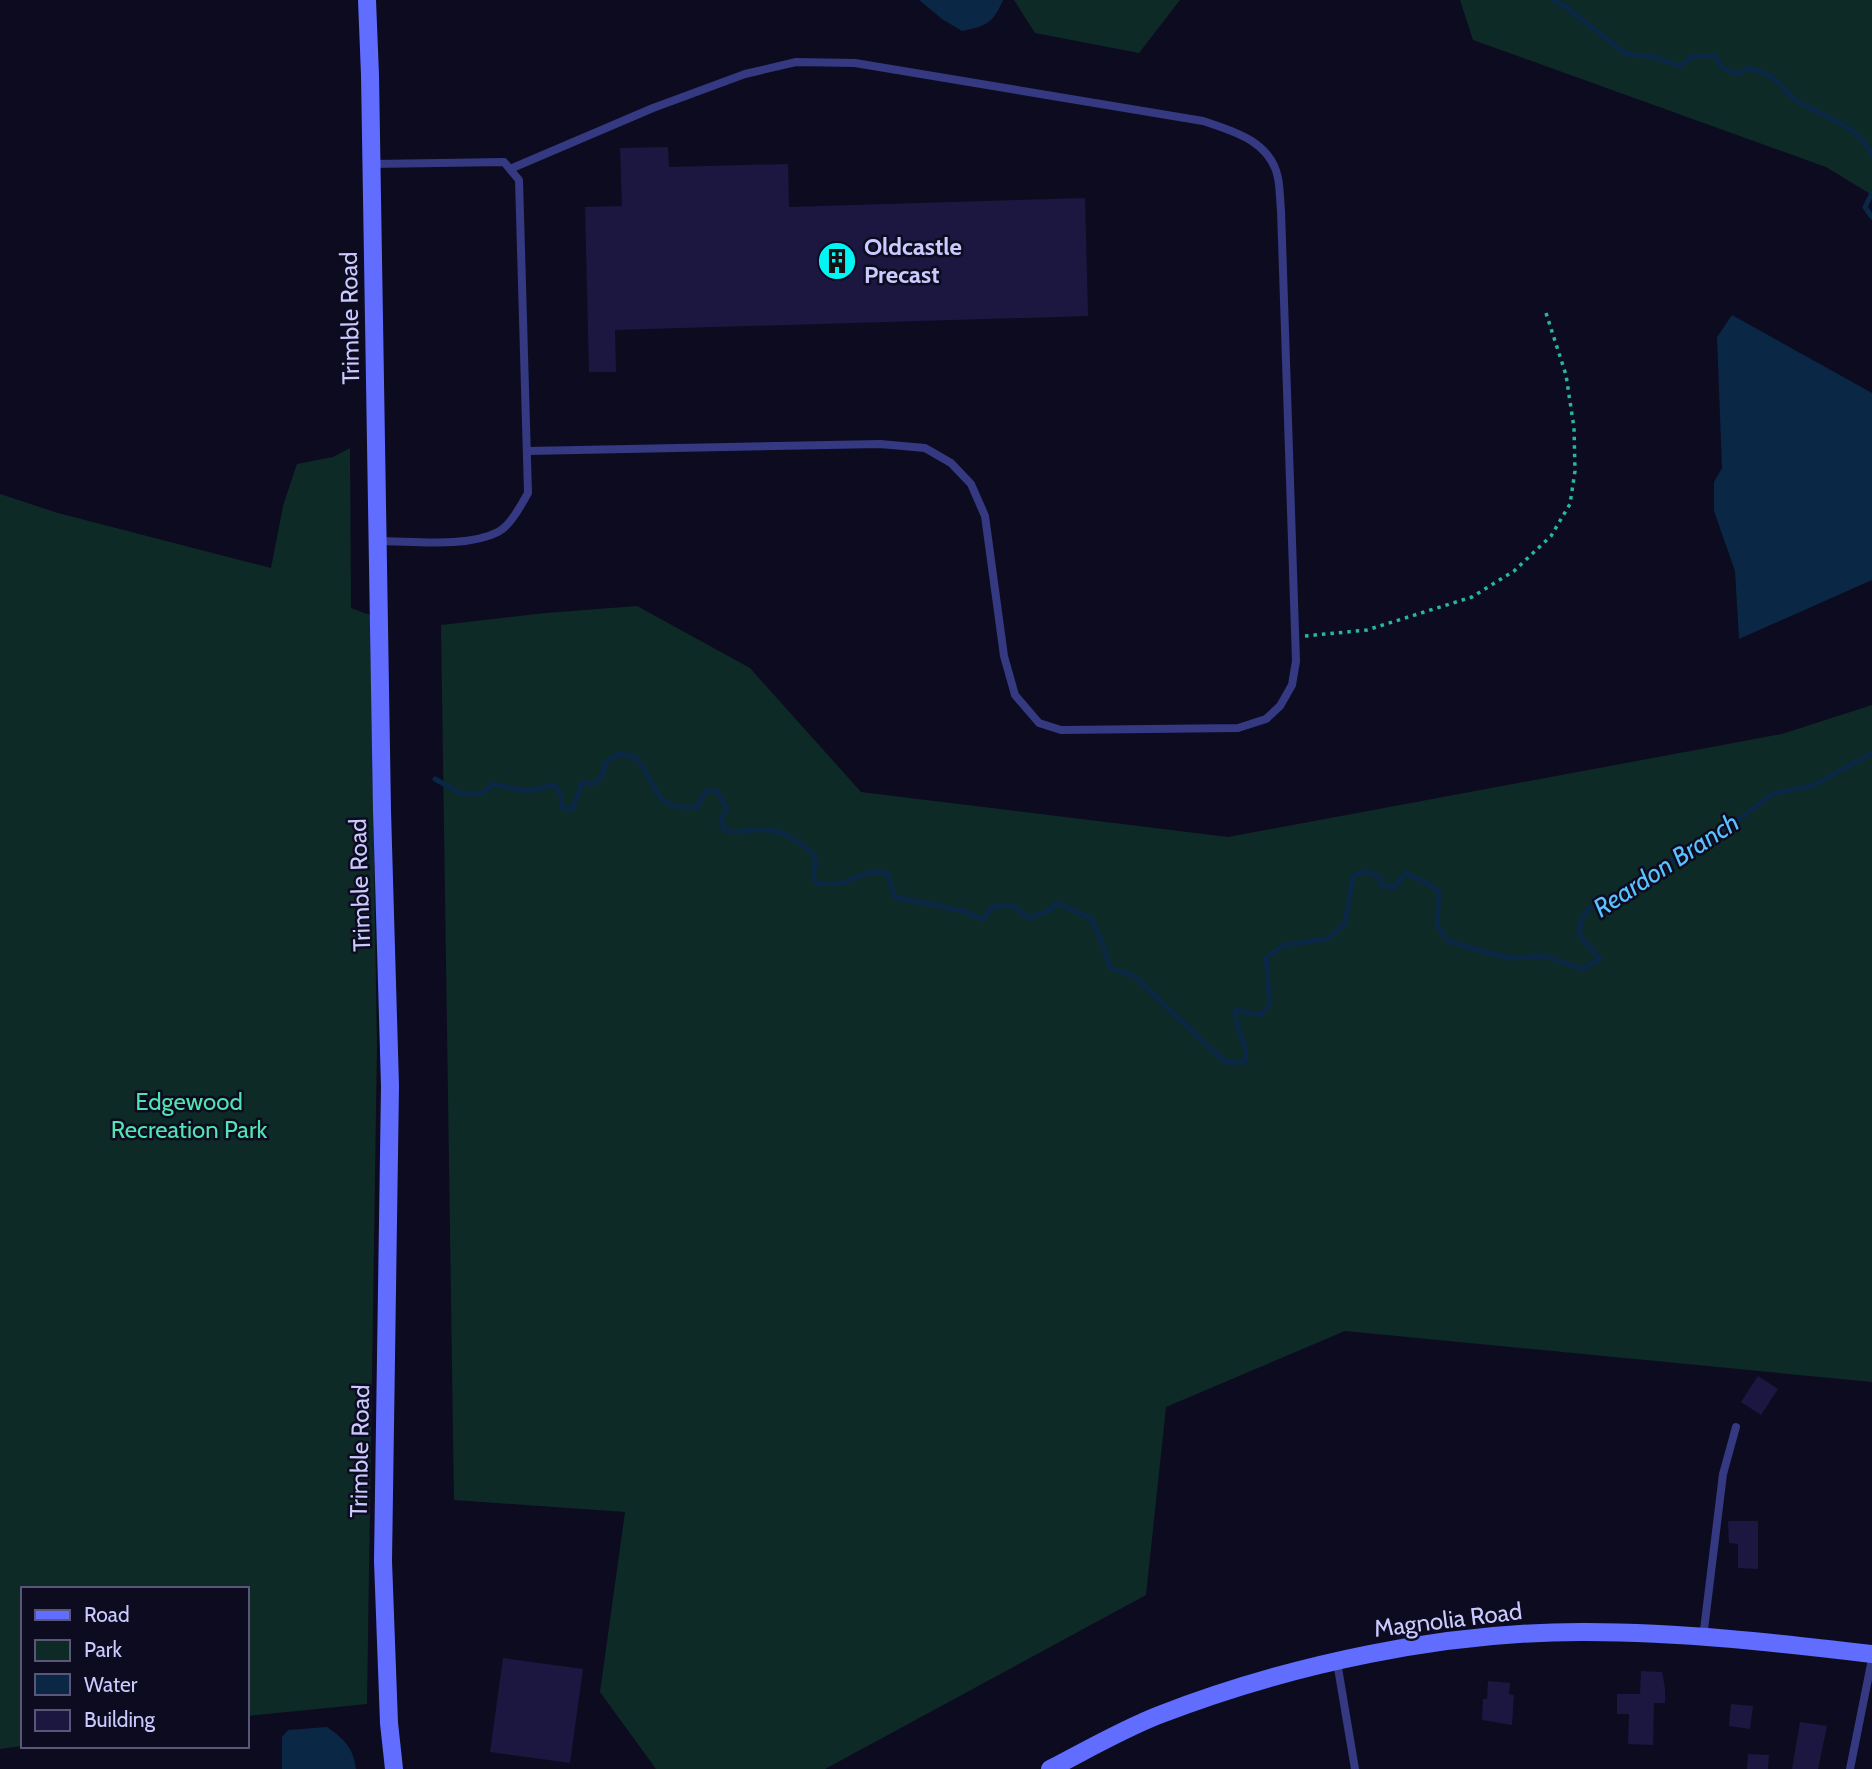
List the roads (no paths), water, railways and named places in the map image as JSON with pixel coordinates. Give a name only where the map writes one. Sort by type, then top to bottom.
[{"type":"street","name":"Trimble Road","points":[[367,0],[382,811],[390,1086],[383,1561],[389,1723],[394,1769]]},
{"type":"street","name":"Magnolia Road","points":[[1050,1769],[1158,1716],[1245,1687],[1337,1661],[1415,1646],[1497,1636],[1588,1632],[1703,1638],[1872,1656]]},
{"type":"lane","points":[[510,169],[653,108],[746,74],[796,62],[855,63],[944,76],[1203,121],[1242,134],[1261,148],[1278,175],[1297,661],[1292,685],[1280,706],[1266,719],[1238,728],[1060,730],[1039,723],[1015,695],[1004,656],[985,516],[971,484],[951,463],[925,448],[880,444],[527,451]]},
{"type":"lane","points":[[372,164],[504,162],[519,180],[528,493],[500,531],[472,541],[378,541]]},
{"type":"lane","points":[[1703,1638],[1723,1474],[1736,1427]]},
{"type":"lane","points":[[1850,1769],[1872,1656]]},
{"type":"lane","points":[[1337,1661],[1355,1769]]},
{"type":"water","points":[[919,0],[1003,0],[992,19],[978,27],[962,31]]},
{"type":"water","points":[[1732,315],[1872,393],[1872,580],[1739,639],[1735,571],[1714,511],[1714,482],[1722,468],[1717,337]]},
{"type":"water","points":[[327,1727],[347,1744],[356,1769],[282,1769],[282,1737],[288,1730]]},
{"type":"waterway","points":[[1554,0],[1626,54],[1655,57],[1680,66],[1693,56],[1715,56],[1722,68],[1738,74],[1748,68],[1767,75],[1793,98],[1848,128],[1866,144],[1872,155]]},
{"type":"waterway","points":[[1872,193],[1865,207],[1872,217]]},
{"type":"waterway","name":"Reardon Branch","points":[[435,779],[462,794],[483,793],[493,784],[526,791],[555,785],[561,795],[562,807],[572,810],[582,783],[596,783],[603,775],[605,763],[618,754],[635,757],[658,794],[671,805],[697,807],[706,791],[717,791],[727,809],[721,820],[725,831],[769,830],[795,840],[816,857],[813,877],[818,884],[842,883],[870,872],[887,873],[895,897],[964,911],[983,920],[992,907],[1011,905],[1029,918],[1049,911],[1057,903],[1091,918],[1110,968],[1134,976],[1225,1062],[1245,1062],[1245,1050],[1235,1010],[1261,1015],[1270,1004],[1266,958],[1284,945],[1328,939],[1345,923],[1353,876],[1365,871],[1379,876],[1383,886],[1396,887],[1405,873],[1427,883],[1439,892],[1437,926],[1448,941],[1512,958],[1545,956],[1583,969],[1600,959],[1579,935],[1582,919],[1589,908],[1612,904],[1629,893],[1650,873],[1707,843],[1774,793],[1812,786],[1872,753]]},
{"type":"place","name":"Oldcastle Precast","points":[[837,261]]},
{"type":"park label","name":"Edgewood Recreation Park","points":[[189,1116]]}]
